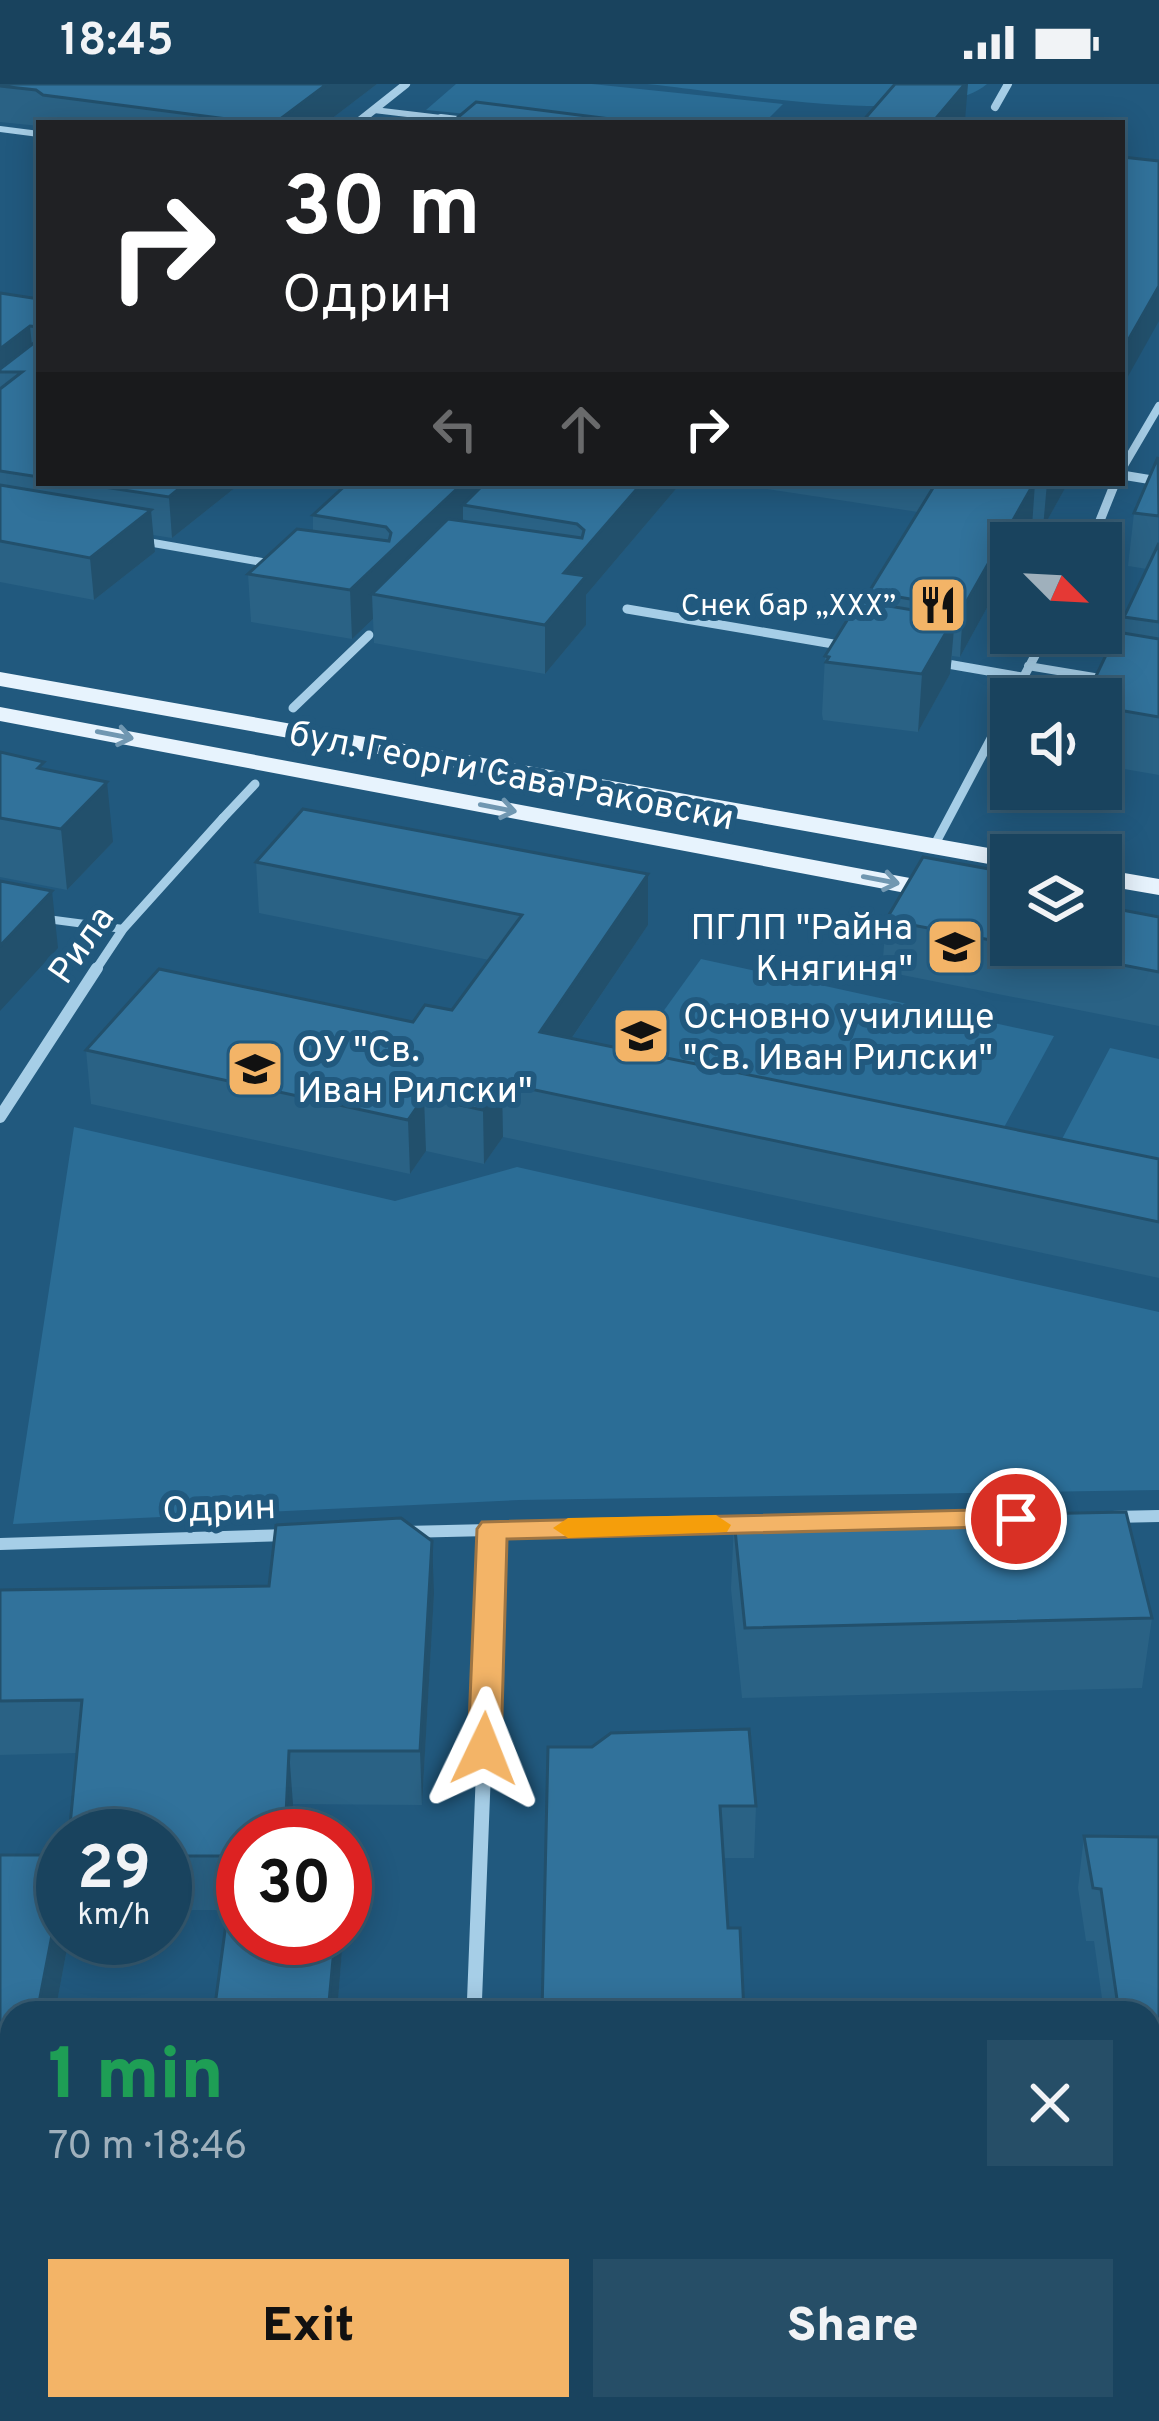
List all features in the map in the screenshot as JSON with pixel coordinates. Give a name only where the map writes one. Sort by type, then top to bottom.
[{"type":"main road","name":"бул. Георги Сава Раковски","points":[[0,679],[990,856]]},
{"type":"main road","name":"бул. Георги Сава Раковски","points":[[0,714],[990,901]]},
{"type":"main road","points":[[1122,881],[1159,887]]},
{"type":"street","points":[[362,120],[406,84]]},
{"type":"street","points":[[995,107],[1008,84]]},
{"type":"street","points":[[374,110],[458,120]]},
{"type":"street","points":[[0,129],[36,134]]},
{"type":"street","points":[[1125,467],[1159,406]]},
{"type":"street","points":[[1125,473],[1159,481]]},
{"type":"street","points":[[1099,522],[1114,486]]},
{"type":"street","points":[[627,609],[860,649]]},
{"type":"street","points":[[292,708],[385,620]]},
{"type":"street","points":[[934,846],[1035,654]]},
{"type":"street","points":[[929,661],[1025,672]]},
{"type":"street","points":[[224,818],[254,784]]},
{"type":"street","name":"Рила","points":[[0,1117],[123,929],[224,818]]},
{"type":"street","points":[[1088,1518],[1159,1516]]},
{"type":"street","points":[[375,1533],[778,1524]]},
{"type":"street","points":[[474,2001],[493,1529]]},
{"type":"street","name":"Одрин","points":[[0,1544],[305,1535]]},
{"type":"lane","points":[[136,540],[295,567]]},
{"type":"lane","points":[[1025,672],[1092,678]]},
{"type":"lane","points":[[41,918],[123,929]]},
{"type":"shaded area","points":[[456,84],[592,84],[783,104],[767,120],[529,120],[426,110]]},
{"type":"shaded area","points":[[647,84],[987,84],[960,97],[875,106]]},
{"type":"shaded area","points":[[701,959],[1054,1036],[985,1162],[616,1077]]},
{"type":"shaded area","points":[[1110,1048],[1159,1059],[1159,1204],[1042,1177]]},
{"type":"shaded area","points":[[74,1127],[395,1201],[517,1167],[1159,1312],[1159,1490],[519,1500],[13,1524]]},
{"type":"building","points":[[327,84],[279,120],[235,120],[0,86]]},
{"type":"building","points":[[895,84],[965,84],[935,120],[864,120]]},
{"type":"building","points":[[476,102],[618,120],[455,120]]},
{"type":"building","points":[[1125,157],[1159,161],[1159,286],[1125,346]]},
{"type":"building","points":[[0,293],[36,299],[36,327],[30,326],[0,349]]},
{"type":"building","points":[[36,341],[36,477],[0,471],[0,389],[22,372],[0,369]]},
{"type":"building","points":[[1158,457],[1159,516],[1134,513]]},
{"type":"building","points":[[0,485],[151,510],[90,558],[0,541]]},
{"type":"building","points":[[98,486],[182,486],[169,497]]},
{"type":"building","points":[[345,486],[460,486],[350,590],[248,574],[297,529],[389,541],[391,533],[386,527],[313,515]]},
{"type":"building","points":[[482,486],[639,486],[564,573],[586,576],[545,625],[372,594],[448,519],[582,538],[584,530],[577,524],[463,505]]},
{"type":"building","points":[[934,486],[1032,486],[1012,522],[990,522],[990,560],[963,608],[869,592]]},
{"type":"building","points":[[1159,543],[1159,622],[1124,617]]},
{"type":"building","points":[[859,601],[955,617],[922,674],[826,662],[829,657],[825,656]]},
{"type":"building","points":[[1122,633],[1159,639],[1159,717],[1122,711],[1122,678],[1095,678],[1106,654],[1122,654]]},
{"type":"building","points":[[0,752],[44,762],[38,768],[107,782],[61,829],[0,818]]},
{"type":"building","points":[[303,809],[648,874],[540,1032],[1159,1159],[1159,1222],[502,1083],[483,1110],[424,1097],[408,1120],[86,1050],[159,969],[413,1022],[425,1005],[452,1010],[522,915],[256,862]]},
{"type":"building","points":[[923,857],[990,869],[990,940],[886,920]]},
{"type":"building","points":[[0,881],[52,891],[0,946]]},
{"type":"building","points":[[1122,910],[1159,917],[1159,972],[1122,965]]},
{"type":"building","points":[[1126,1512],[1152,1618],[745,1628],[734,1520]]},
{"type":"building","points":[[401,1518],[432,1541],[420,1751],[289,1751],[286,1809],[216,1809],[216,1856],[192,1856],[192,1809],[72,1809],[82,1700],[0,1701],[0,1590],[269,1586],[276,1525]]},
{"type":"building","points":[[749,1729],[756,1806],[720,1806],[728,1928],[740,1928],[743,2001],[542,2001],[548,1747],[592,1747],[611,1733]]},
{"type":"building","points":[[1084,1836],[1159,1837],[1159,2001],[1117,2001],[1101,1889],[1093,1888]]},
{"type":"building","points":[[0,1855],[36,1855],[36,1965],[46,1965],[39,2001],[0,2001]]},
{"type":"building","points":[[220,1965],[332,1965],[329,2001],[216,2001]]},
{"type":"slow traffic","points":[[568,1528],[716,1525]]},
{"type":"place","name":"Снек бар „ХХХ”","points":[[938,605]]},
{"type":"place","name":"ПГЛП \"Райна Княгиня\"","points":[[955,947]]},
{"type":"place","name":"Основно училище \"Св. Иван Рилски\"","points":[[641,1036]]},
{"type":"place","name":"ОУ \"Св. Иван Рилски\"","points":[[255,1069]]},
{"type":"route","points":[[484,1749],[493,1529],[1016,1519]]}]
